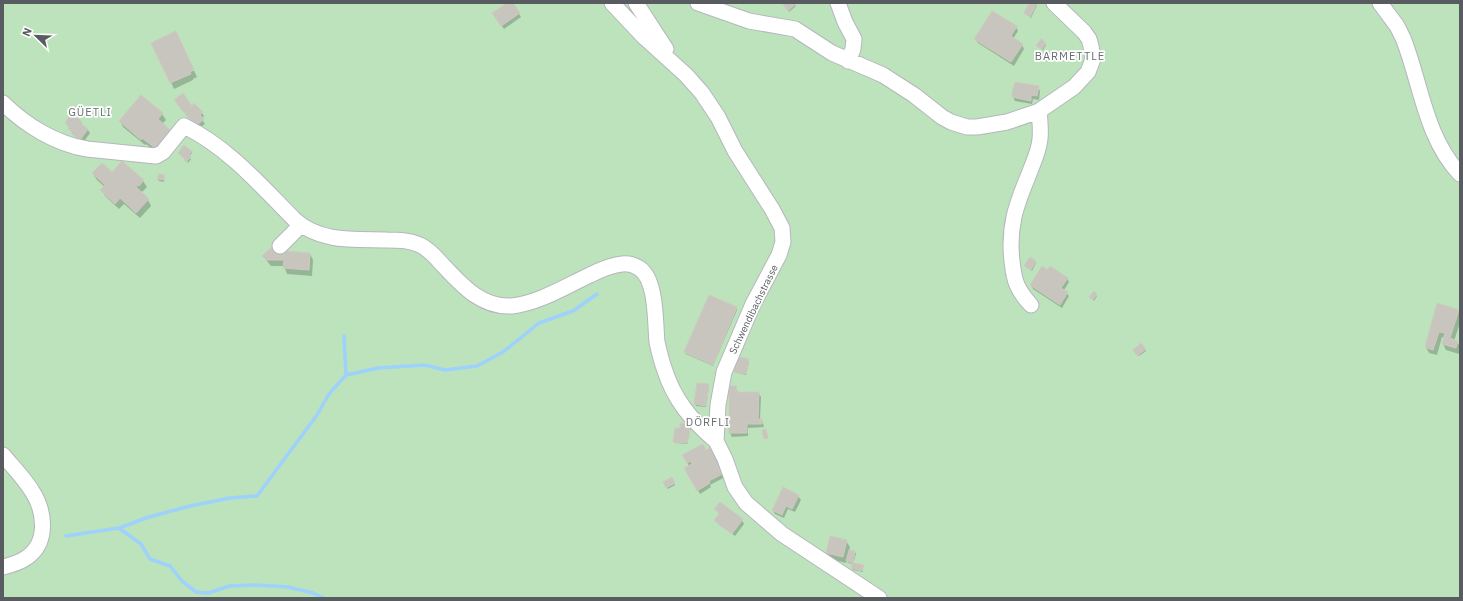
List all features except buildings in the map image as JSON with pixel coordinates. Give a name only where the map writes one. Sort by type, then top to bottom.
[{"type":"street","name":"Schwendibachstrasse","points":[[612,3],[644,37],[695,84],[714,111],[742,162],[779,222],[783,234],[782,248],[753,304],[724,372],[718,405],[716,441],[723,455],[735,488],[746,503],[782,534],[879,598]]},
{"type":"street","points":[[636,3],[677,66]]},
{"type":"street","points":[[698,3],[749,20],[796,29],[832,53],[883,75],[914,95],[942,117],[959,125],[972,127],[1007,122],[1039,111],[1082,80],[1088,72],[1093,59],[1092,46],[1086,36],[1054,3]]},
{"type":"street","points":[[838,3],[845,22],[854,38],[853,49],[848,61]]},
{"type":"street","points":[[1380,3],[1403,38],[1431,127],[1439,144],[1460,174]]},
{"type":"street","points":[[3,103],[24,121],[55,140],[87,149],[156,156],[163,152],[184,126],[203,135],[230,155],[301,225],[310,231],[327,237],[402,240],[415,243],[431,253],[470,292],[488,302],[504,306],[524,303],[540,298],[614,265],[623,264],[635,266],[644,272],[650,284],[658,343],[664,369],[670,384],[683,408],[690,417],[716,441]]},
{"type":"street","points":[[1031,304],[1020,292],[1013,274],[1011,232],[1017,206],[1039,146],[1041,134],[1039,111]]},
{"type":"street","points":[[280,246],[301,225]]},
{"type":"street","points":[[3,455],[32,491],[39,505],[43,522],[39,542],[34,551],[20,562],[3,567]]},
{"type":"green space","points":[[3,3],[1460,3],[1460,598],[3,598]]},
{"type":"waterway","points":[[66,536],[119,528],[149,517],[190,506],[230,498],[257,496],[317,415],[329,394],[346,375],[378,368],[425,365],[445,370],[477,366],[503,352],[539,323],[573,311],[597,294]]},
{"type":"waterway","points":[[344,336],[346,375]]},
{"type":"waterway","points":[[119,528],[141,544],[150,559],[170,566],[182,581],[196,592],[208,593],[230,586],[256,585],[288,587],[313,593],[324,598]]},
{"type":"district","name":"BARMETTLE","points":[[1070,56]]},
{"type":"district","name":"GÜETLI","points":[[90,112]]},
{"type":"district","name":"DÖRFLI","points":[[708,422]]}]
